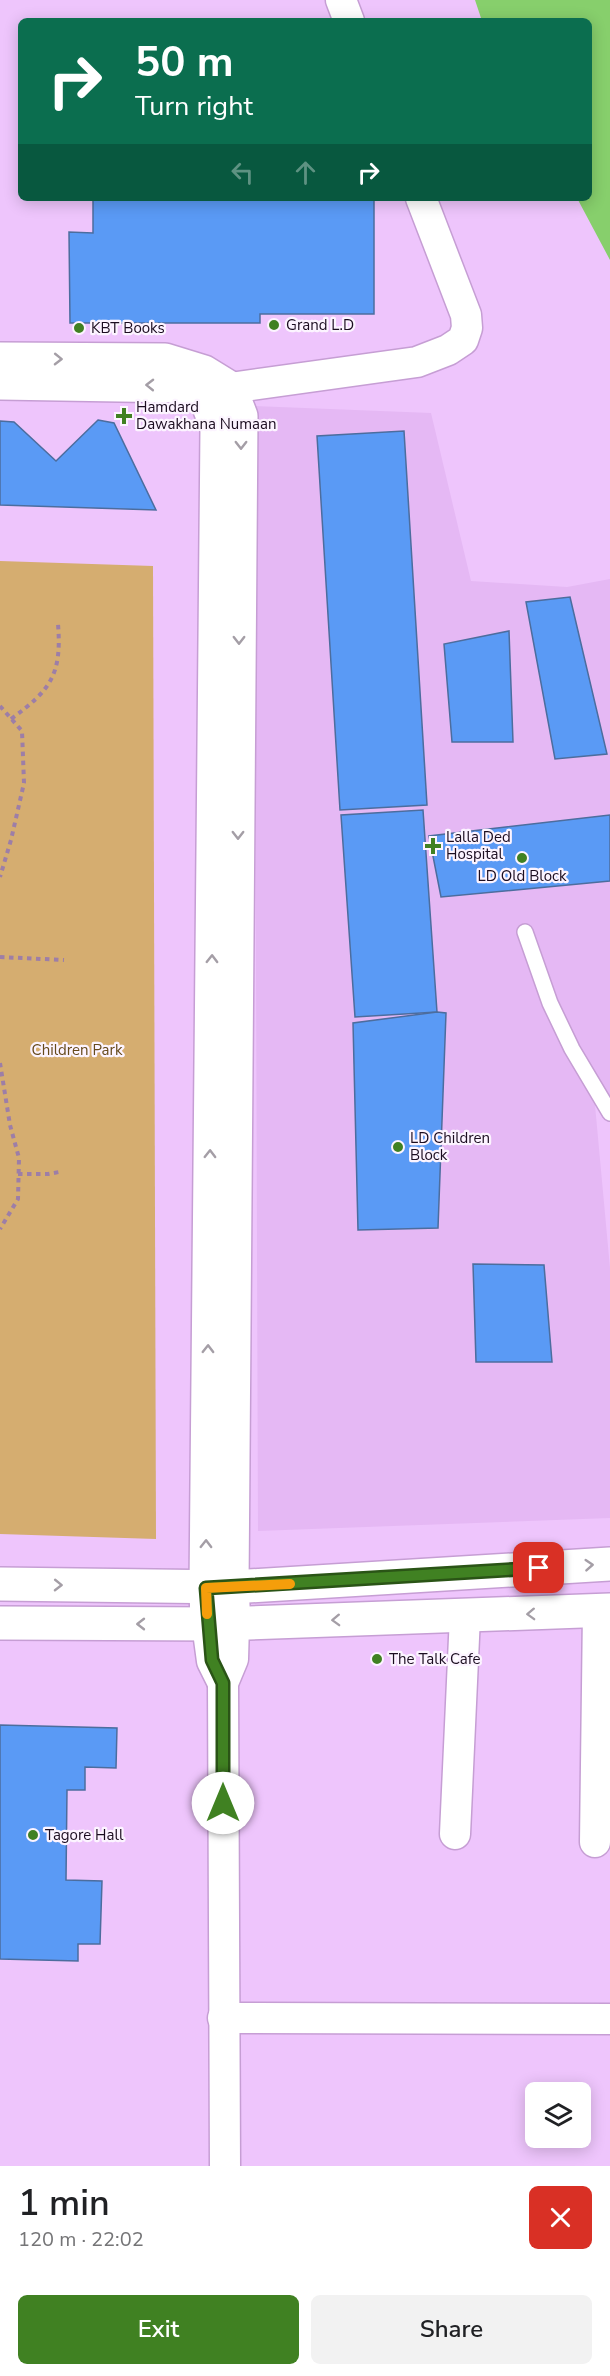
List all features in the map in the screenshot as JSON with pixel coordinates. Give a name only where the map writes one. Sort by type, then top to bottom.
[{"type":"street","points":[[341,0],[348,18]]},
{"type":"street","points":[[230,388],[417,362],[448,350],[464,340],[467,328],[466,315],[422,201]]},
{"type":"street","points":[[0,359],[165,360],[204,372],[230,388],[241,416],[219,1588]]},
{"type":"street","points":[[0,383],[180,386],[206,399],[217,428],[219,1588],[221,1624],[212,1660],[223,1683],[225,2166]]},
{"type":"street","points":[[0,1584],[219,1588],[610,1564]]},
{"type":"street","points":[[0,1623],[221,1624],[604,1611],[596,1842]]},
{"type":"street","points":[[455,1834],[465,1616]]},
{"type":"street","points":[[224,2018],[610,2019]]},
{"type":"lane","points":[[525,932],[550,1003],[572,1049],[610,1113]]},
{"type":"path","points":[[11,719],[35,702],[47,688],[56,669],[59,643],[58,624]]},
{"type":"path","points":[[0,706],[22,731],[24,783],[0,877]]},
{"type":"path","points":[[0,957],[64,960]]},
{"type":"path","points":[[0,1062],[10,1125],[19,1158],[18,1199],[0,1229]]},
{"type":"path","points":[[18,1174],[59,1172]]},
{"type":"shaded area","points":[[475,0],[610,0],[610,260],[579,201],[592,201],[592,18],[481,18]]},
{"type":"shaded area","name":"Lalla Ded Hospital","points":[[254,406],[431,413],[471,581],[567,587],[610,579],[610,1105],[595,1105],[610,1268],[610,1518],[258,1531]]},
{"type":"green space","name":"Children Park","points":[[0,561],[153,566],[156,1539],[0,1534]]},
{"type":"building","points":[[93,201],[374,201],[374,314],[260,314],[260,323],[70,323],[69,232],[93,233]]},
{"type":"building","points":[[98,420],[114,423],[156,510],[0,505],[0,421],[14,422],[56,461]]},
{"type":"building","name":"Lalla Ded Hospital","points":[[404,431],[427,805],[340,810],[317,436]]},
{"type":"building","points":[[570,597],[607,754],[555,759],[526,602]]},
{"type":"building","points":[[509,631],[513,742],[452,742],[444,644]]},
{"type":"building","points":[[423,810],[437,1012],[355,1017],[341,815]]},
{"type":"building","name":"LD Old Block","points":[[610,815],[610,881],[441,897],[429,836]]},
{"type":"building","name":"LD Children Block","points":[[437,1012],[446,1013],[438,1228],[358,1230],[353,1023]]},
{"type":"building","points":[[473,1264],[544,1265],[552,1362],[476,1362]]},
{"type":"building","name":"Tagore Hall","points":[[0,1725],[117,1728],[116,1768],[85,1767],[85,1790],[67,1790],[66,1880],[102,1881],[100,1944],[78,1944],[78,1961],[0,1959]]},
{"type":"slow traffic","points":[[207,1614],[206,1588],[290,1584]]},
{"type":"place","name":"Grand L.D","points":[[274,325]]},
{"type":"place","name":"KBT Books","points":[[79,328]]},
{"type":"place","name":"Hamdard Dawakhana Numaan","points":[[124,416]]},
{"type":"place","name":"Lalla Ded Hospital","points":[[433,846]]},
{"type":"place","name":"LD Old Block","points":[[522,858]]},
{"type":"place","name":"LD Children Block","points":[[398,1147]]},
{"type":"place","name":"The Talk Cafe","points":[[377,1659]]},
{"type":"place","name":"Tagore Hall","points":[[33,1835]]},
{"type":"route","points":[[223,1803],[223,1683],[212,1660],[207,1624],[206,1588],[539,1568]]}]
